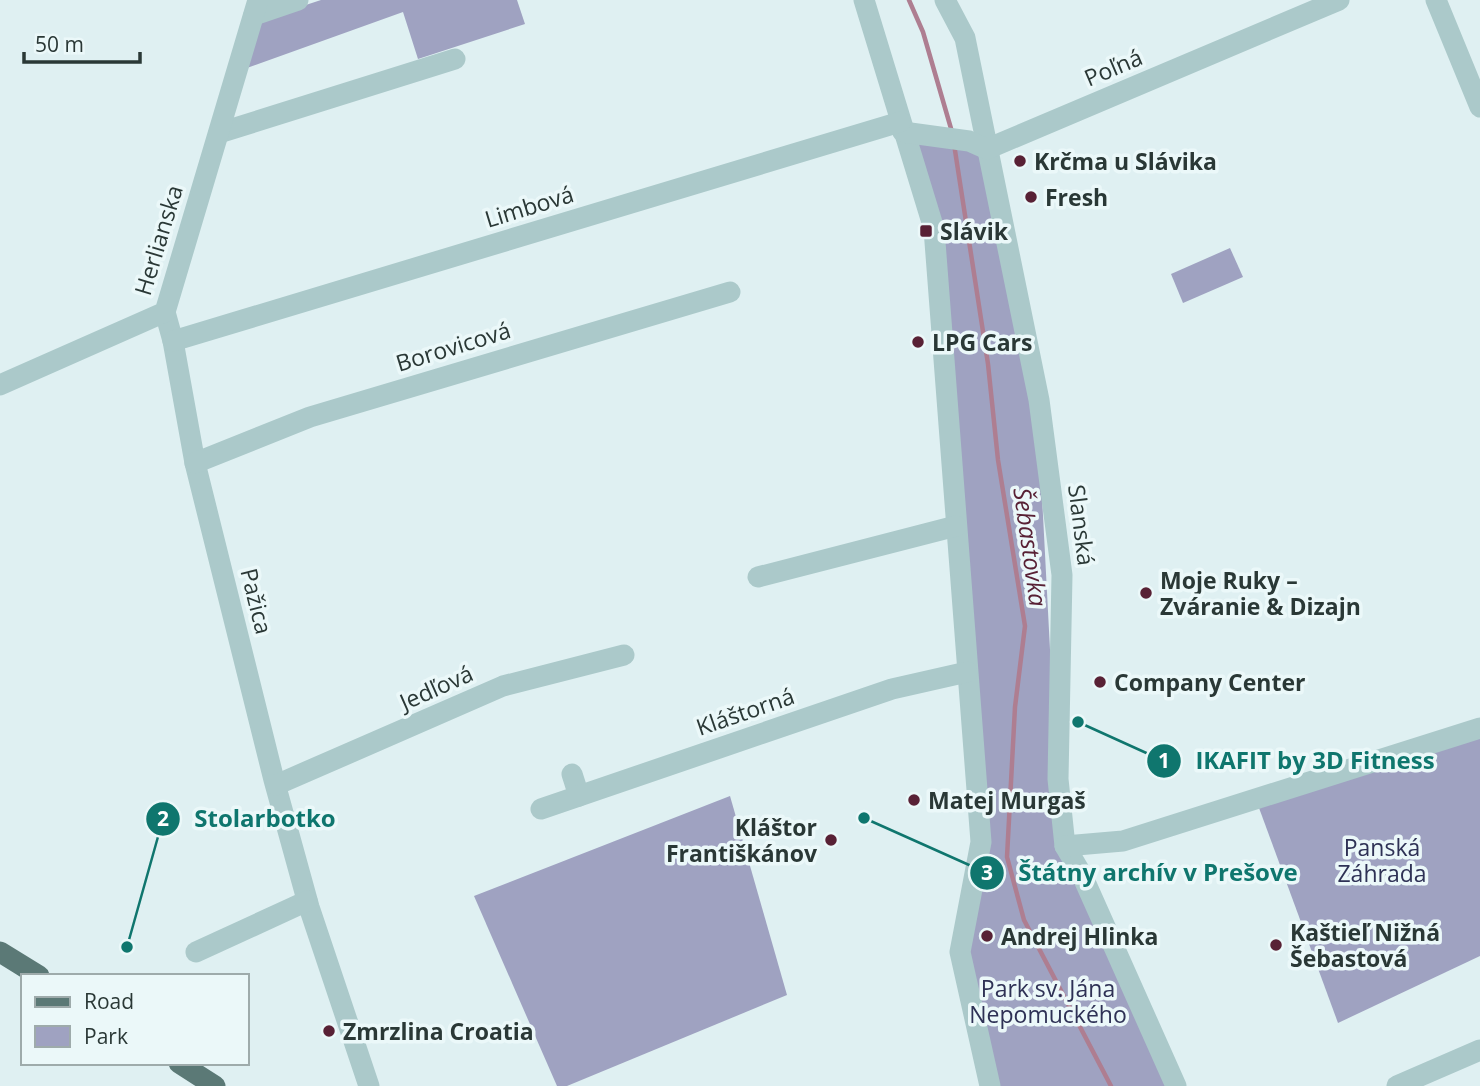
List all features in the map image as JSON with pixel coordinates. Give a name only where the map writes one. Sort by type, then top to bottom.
[{"type":"main road","points":[[0,952],[36,974]]},
{"type":"main road","points":[[182,1065],[215,1086]]},
{"type":"street","points":[[256,7],[298,0]]},
{"type":"street","points":[[864,0],[909,130],[934,229],[982,842],[960,952],[990,1086]]},
{"type":"street","name":"Slanská","points":[[945,0],[965,38],[978,145],[1035,377],[1062,575],[1058,779],[1065,846],[1082,875],[1177,1086]]},
{"type":"street","points":[[962,0],[965,38]]},
{"type":"street","name":"Poľná","points":[[909,130],[978,145],[1339,0]]},
{"type":"street","points":[[1436,0],[1480,107]]},
{"type":"street","name":"Herlianska","points":[[0,385],[165,312],[256,7]]},
{"type":"street","points":[[219,133],[455,59]]},
{"type":"street","name":"Limbová","points":[[173,341],[909,130]]},
{"type":"street","name":"Borovicová","points":[[195,463],[310,417],[730,292]]},
{"type":"street","name":"Pažica","points":[[165,312],[173,341],[195,463],[274,780],[307,901],[369,1086]]},
{"type":"street","points":[[758,577],[956,526]]},
{"type":"street","name":"Jedľová","points":[[274,780],[503,686],[624,654]]},
{"type":"street","name":"Kláštorná","points":[[541,809],[891,690],[967,672]]},
{"type":"street","name":"Jedľová","points":[[274,780],[503,674]]},
{"type":"street","points":[[1065,846],[1122,841],[1480,728]]},
{"type":"street","points":[[572,774],[579,796]]},
{"type":"street","points":[[196,952],[307,901]]},
{"type":"street","points":[[1397,1086],[1480,1050]]},
{"type":"green space","points":[[321,0],[517,0],[525,24],[418,59],[403,12],[230,74],[242,26]]},
{"type":"green space","name":"Park sv. Jána Nepomuckého","points":[[905,136],[983,146],[1039,439],[1060,841],[1175,1086],[986,1086],[964,986],[981,842],[940,306]]},
{"type":"green space","points":[[1230,248],[1243,277],[1183,303],[1171,274]]},
{"type":"green space","name":"Panská Záhrada","points":[[1480,727],[1480,956],[1338,1023],[1255,797]]},
{"type":"green space","points":[[730,796],[787,995],[567,1086],[557,1086],[474,896]]},
{"type":"waterway","name":"Šebastovka","points":[[909,0],[923,32],[952,132]]},
{"type":"waterway","name":"Šebastovka","points":[[954,144],[988,364],[998,460],[1025,626],[1015,707],[1007,857],[1024,920],[1111,1086]]},
{"type":"place","name":"Krčma u Slávika","points":[[1020,161]]},
{"type":"place","name":"Fresh","points":[[1031,197]]},
{"type":"place","name":"Slávik","points":[[926,231]]},
{"type":"place","name":"LPG Cars","points":[[918,342]]},
{"type":"place","name":"Moje Ruky – Zváranie & Dizajn","points":[[1146,593]]},
{"type":"place","name":"Company Center","points":[[1100,682]]},
{"type":"place","name":"IKAFIT by 3D Fitness","points":[[1078,722]]},
{"type":"place","name":"Matej Murgaš","points":[[914,800]]},
{"type":"place","name":"Štátny archív v Prešove","points":[[864,818]]},
{"type":"place","name":"Kláštor Františkánov","points":[[831,840]]},
{"type":"place","name":"Andrej Hlinka","points":[[987,936]]},
{"type":"place","name":"Kaštieľ Nižná Šebastová","points":[[1276,945]]},
{"type":"place","name":"Stolarbotko","points":[[127,947]]},
{"type":"place","name":"Zmrzlina Croatia","points":[[329,1031]]}]
